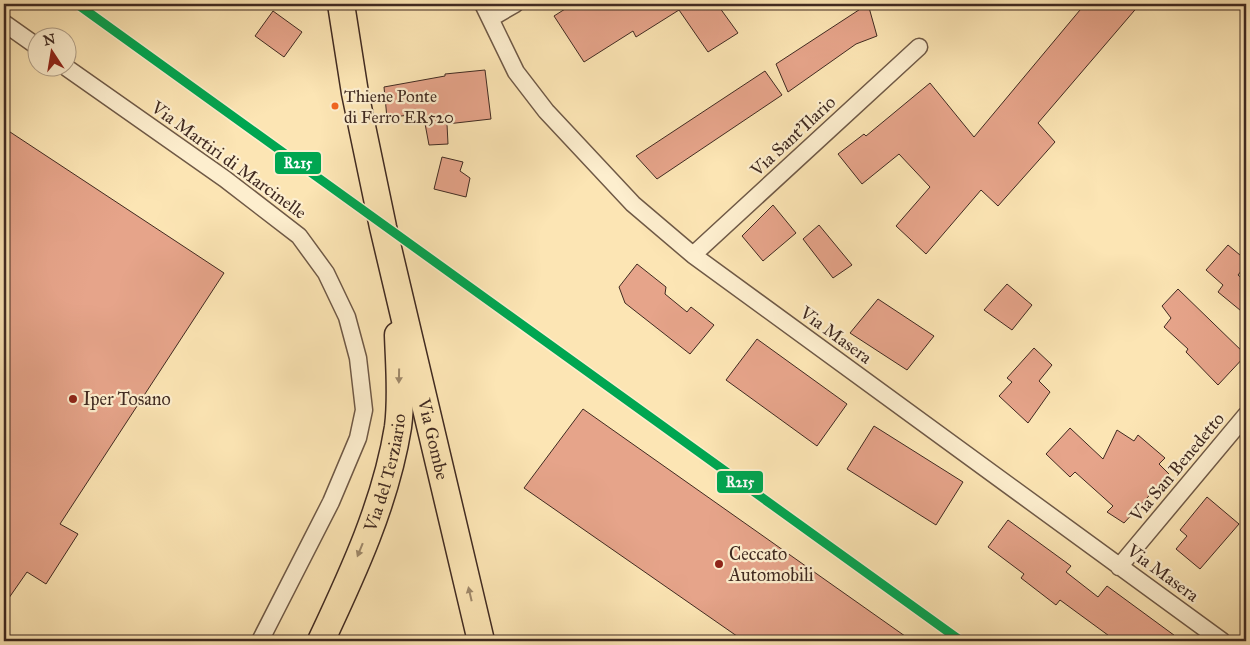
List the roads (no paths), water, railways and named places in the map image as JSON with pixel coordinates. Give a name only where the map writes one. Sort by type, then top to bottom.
[{"type":"main road","name":"Via Gombe","points":[[341,4],[355,93],[385,238],[481,641]]},
{"type":"main road","name":"Via del Terziario","points":[[321,641],[341,598],[386,481],[398,425],[397,292]]},
{"type":"street","name":"Via Masera","points":[[483,4],[516,72],[546,111],[633,204],[693,255],[1222,641]]},
{"type":"street","points":[[491,18],[515,4]]},
{"type":"street","points":[[4,23],[28,39]]},
{"type":"street","name":"Via Sant'Ilario","points":[[693,255],[919,47]]},
{"type":"street","name":"Via Martiri di Marcinelle","points":[[78,76],[224,179],[299,236],[326,273],[347,317],[358,358],[364,410],[358,438],[331,502],[260,641]]},
{"type":"street","name":"Via San Benedetto","points":[[1120,567],[1246,415]]},
{"type":"place","name":"Thiene Ponte di Ferro ER520","points":[[335,106]]},
{"type":"place","name":"Iper Tosano","points":[[73,399]]},
{"type":"place","name":"Ceccato Automobili","points":[[719,564]]}]
